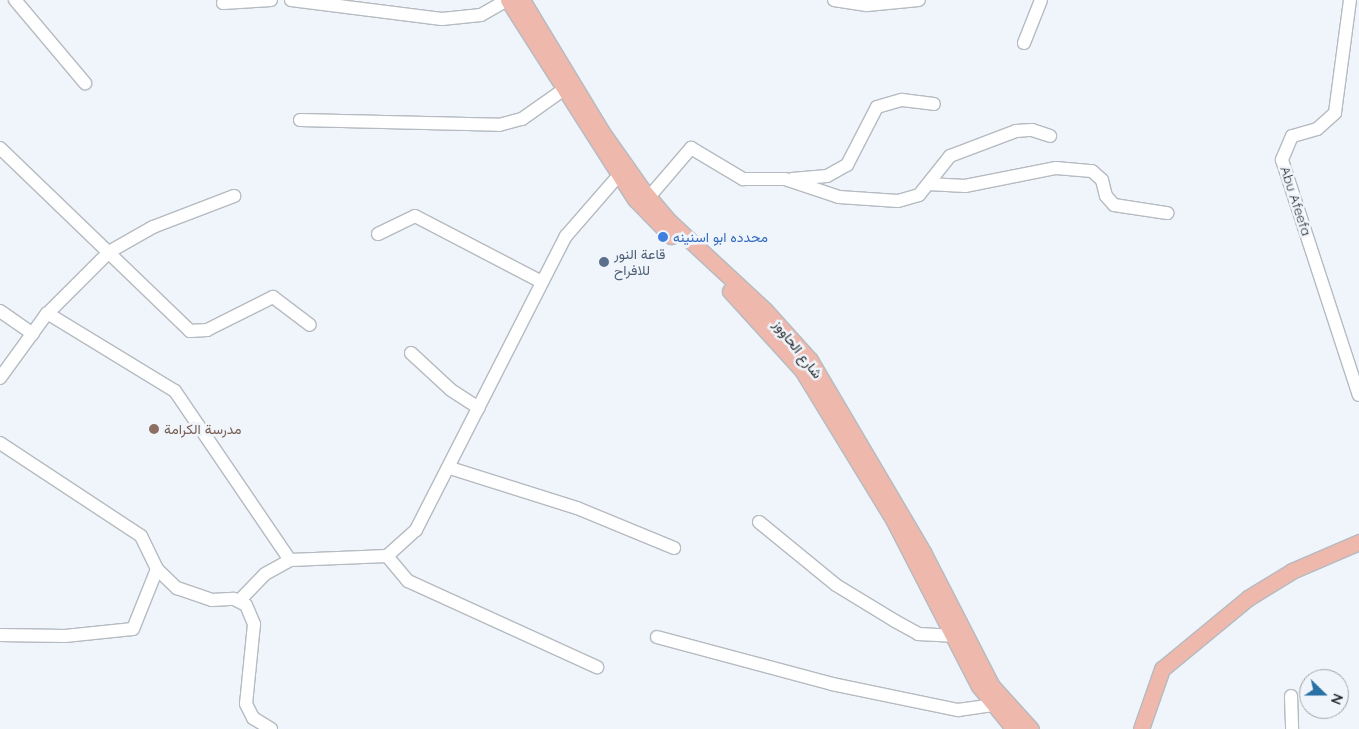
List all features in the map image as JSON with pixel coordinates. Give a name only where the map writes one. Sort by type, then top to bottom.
[{"type":"main road","points":[[507,0],[619,175],[756,315],[802,370],[893,519],[952,636],[993,705],[1014,729]]},
{"type":"main road","name":"شارع الحاووز","points":[[522,0],[645,201],[766,310],[810,360],[923,552],[992,686],[1031,729]]},
{"type":"main road","points":[[1141,729],[1162,668],[1248,598],[1323,558],[1359,542]]},
{"type":"main road","points":[[1323,558],[1359,553]]},
{"type":"street","points":[[15,0],[86,83]]},
{"type":"street","points":[[223,3],[272,0]]},
{"type":"street","points":[[291,0],[442,19],[481,15],[507,0]]},
{"type":"street","points":[[834,0],[867,5],[916,3],[919,0]]},
{"type":"street","points":[[1024,43],[1042,0]]},
{"type":"street","name":"Abu Afeefa","points":[[1350,0],[1335,113],[1317,129],[1292,136],[1282,160],[1359,395]]},
{"type":"street","points":[[300,120],[499,126],[522,119],[563,90]]},
{"type":"street","points":[[645,201],[690,148],[743,179],[785,180],[827,176],[847,164],[877,107],[902,100],[934,104]]},
{"type":"street","points":[[785,180],[839,196],[881,201],[908,199],[928,184],[950,156],[1016,131],[1032,130],[1050,136]]},
{"type":"street","points":[[0,148],[190,331],[207,330],[273,297],[310,325]]},
{"type":"street","points":[[928,184],[965,186],[1056,168],[1092,171],[1102,180],[1106,196],[1114,205],[1167,212]]},
{"type":"street","points":[[0,443],[141,536],[157,569],[177,588],[212,600],[240,601],[265,574],[290,560],[387,556],[416,530],[450,468],[540,281],[582,213],[619,175]]},
{"type":"street","points":[[0,378],[47,313],[109,252],[153,228],[234,196]]},
{"type":"street","points":[[378,234],[416,216],[540,281]]},
{"type":"street","points":[[0,311],[33,334]]},
{"type":"street","points":[[47,313],[175,391],[290,560]]},
{"type":"street","points":[[411,353],[450,390],[479,408]]},
{"type":"street","points":[[450,468],[576,508],[674,548]]},
{"type":"street","points":[[760,522],[836,585],[895,621],[918,634],[952,636]]},
{"type":"street","points":[[387,556],[408,581],[597,667]]},
{"type":"street","points":[[0,635],[65,636],[133,629],[157,569]]},
{"type":"street","points":[[240,601],[254,620],[247,708],[253,718],[271,729]]},
{"type":"street","points":[[658,637],[832,684],[958,710],[993,705]]},
{"type":"street","points":[[1291,696],[1292,729]]},
{"type":"place","name":"محدده ابو اسنينه","points":[[663,237]]},
{"type":"place","name":"قاعة النور للافراح","points":[[604,262]]},
{"type":"place","name":"مدرسة الكرامة","points":[[154,429]]}]
